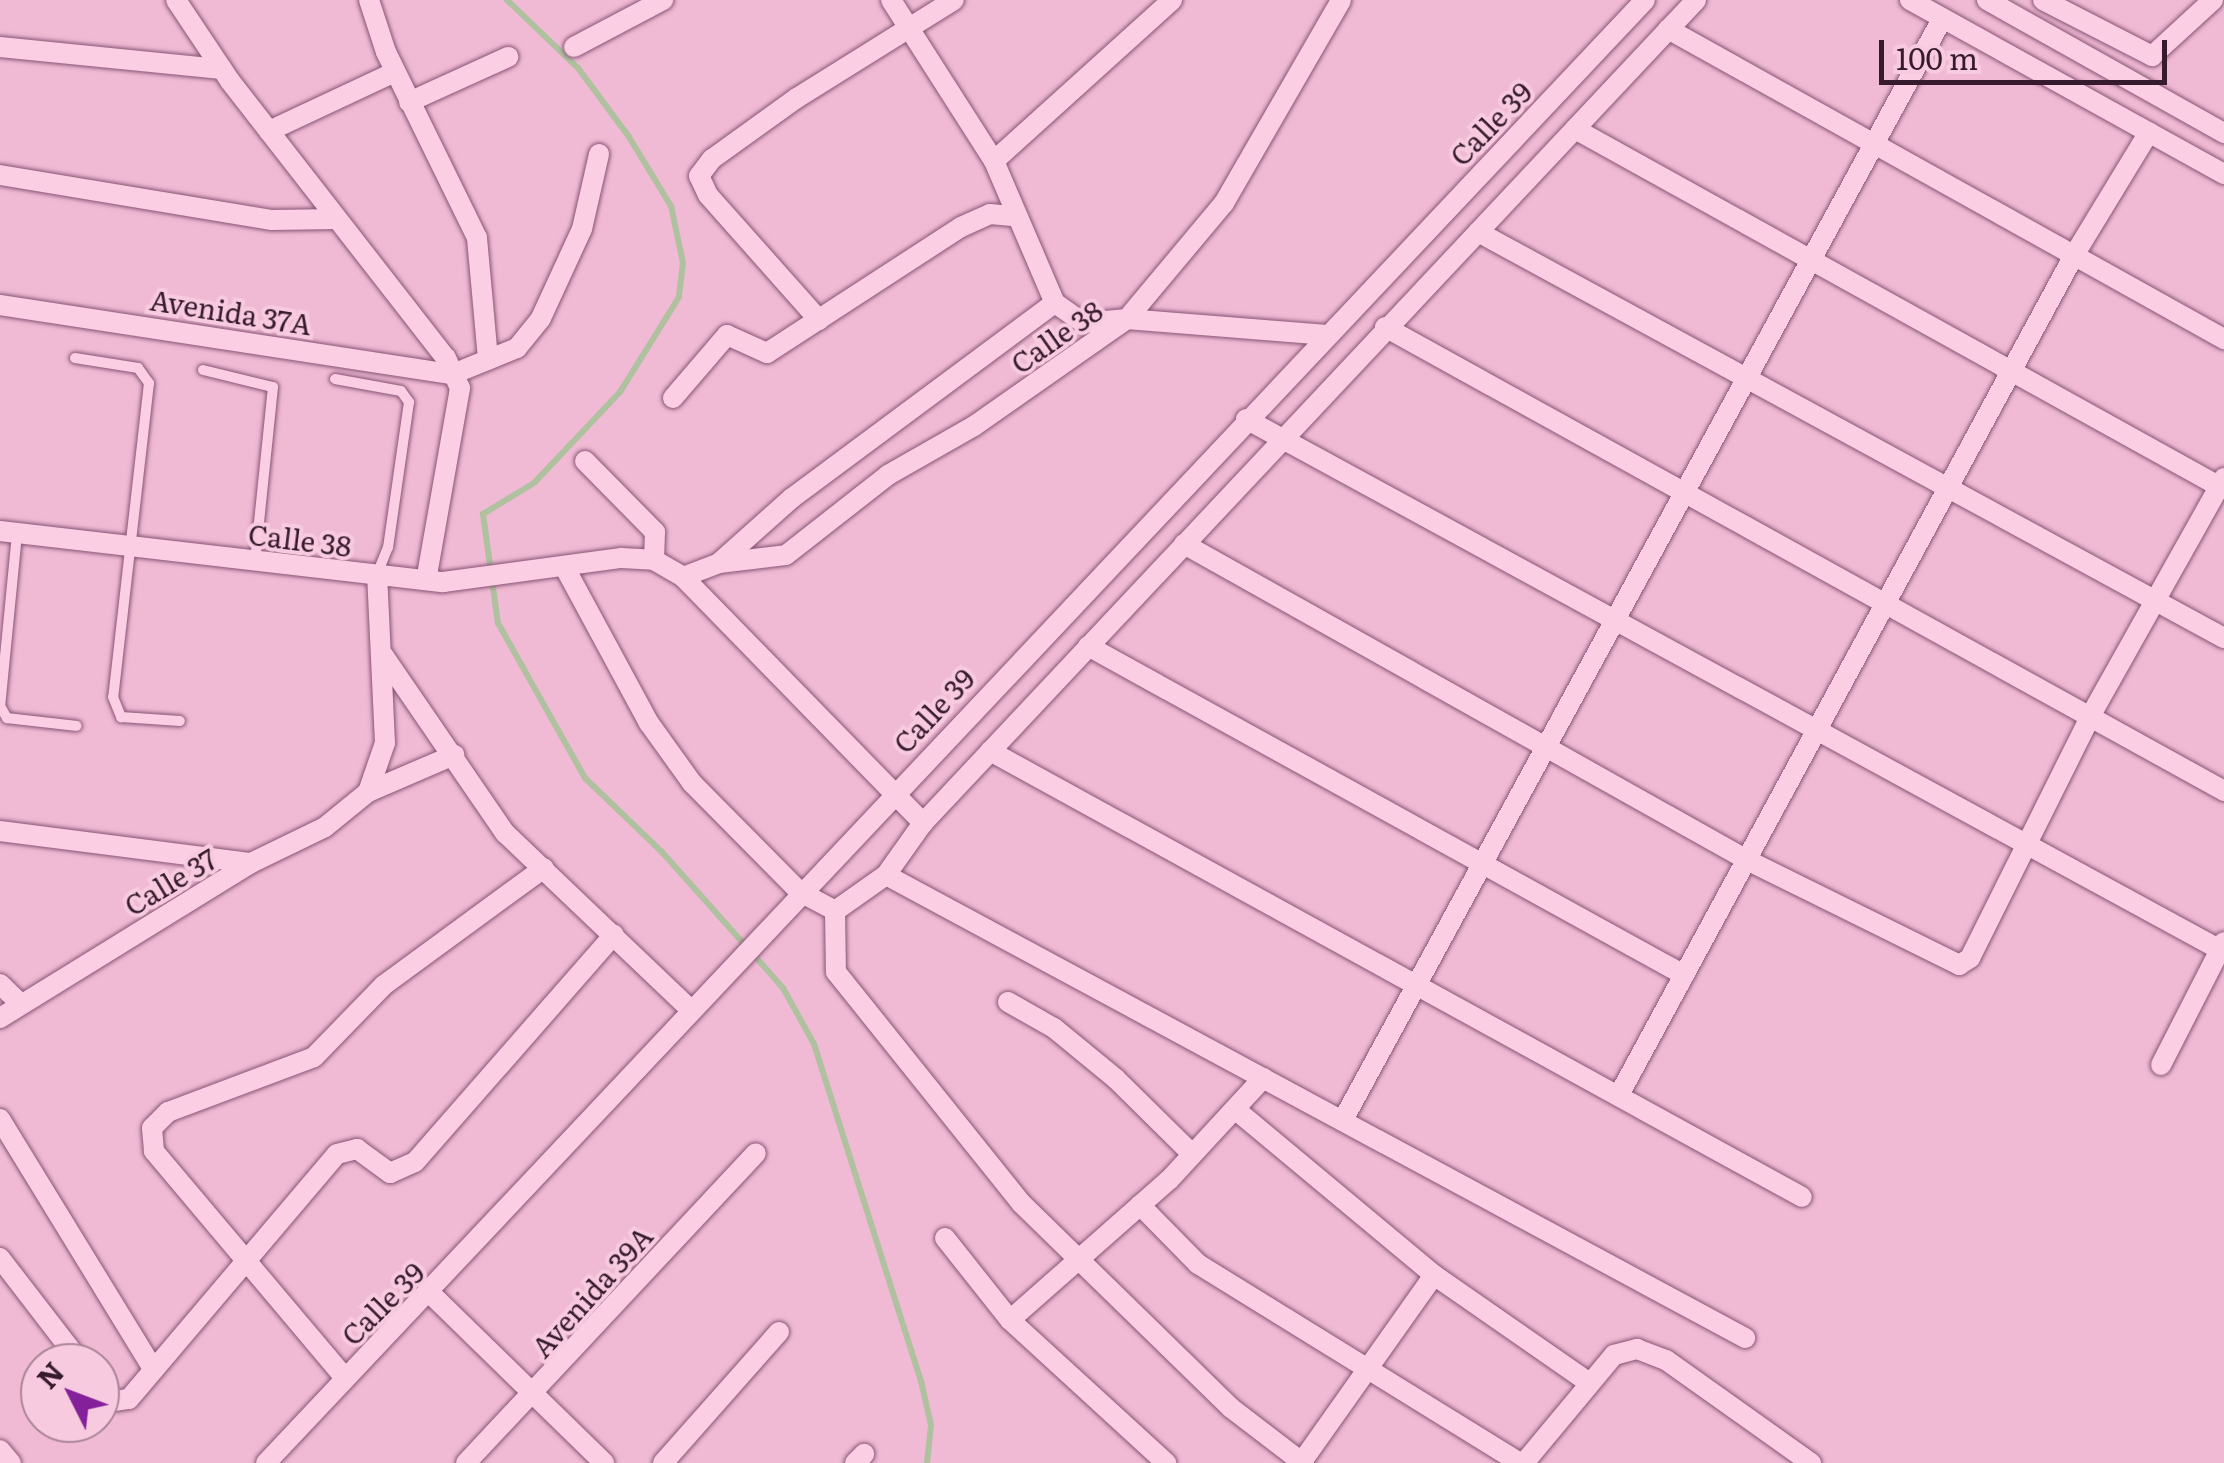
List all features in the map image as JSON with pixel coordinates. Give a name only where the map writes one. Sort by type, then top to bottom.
[{"type":"street","points":[[176,0],[222,69],[454,374],[460,388],[426,580]]},
{"type":"street","points":[[369,0],[395,72],[477,238],[488,360]]},
{"type":"street","points":[[574,47],[663,0]]},
{"type":"street","points":[[890,0],[994,161],[1055,303],[1084,323],[1127,320],[1326,335]]},
{"type":"street","points":[[819,320],[708,195],[699,176],[797,98],[954,0]]},
{"type":"street","points":[[994,161],[1172,0]]},
{"type":"street","name":"Calle 38","points":[[683,577],[720,563],[786,555],[888,475],[974,426],[1127,320],[1224,202],[1342,0]]},
{"type":"street","name":"Calle 39","points":[[266,1463],[431,1294],[894,791],[1645,0]]},
{"type":"street","points":[[835,911],[886,875],[923,823],[1696,0]]},
{"type":"street","points":[[1910,0],[2224,174]]},
{"type":"street","points":[[1986,0],[2224,133]]},
{"type":"street","points":[[2056,3],[2152,56],[2213,0]]},
{"type":"street","points":[[1343,1120],[1485,864],[1542,747],[1686,493],[1942,19]]},
{"type":"street","points":[[1668,29],[2224,340]]},
{"type":"street","points":[[0,46],[222,69]]},
{"type":"street","points":[[409,102],[508,58]]},
{"type":"street","points":[[269,131],[395,72]]},
{"type":"street","points":[[1184,544],[1748,860],[1959,965],[1970,958],[2092,715],[2159,603],[2222,484],[1575,130]]},
{"type":"street","points":[[1619,1095],[1820,732],[2074,257],[2149,132]]},
{"type":"street","points":[[454,374],[518,348],[541,318],[582,228],[599,154]]},
{"type":"street","points":[[0,175],[272,220],[337,219]]},
{"type":"street","points":[[673,398],[727,335],[767,353],[961,227],[990,214],[1015,216]]},
{"type":"street","points":[[1478,232],[2224,638]]},
{"type":"street","points":[[720,563],[792,498],[1055,303]]},
{"type":"street","name":"Avenida 37A","points":[[0,305],[454,374]]},
{"type":"street","points":[[1386,327],[2224,791]]},
{"type":"street","points":[[1246,420],[2223,948],[2160,1065]]},
{"type":"street","points":[[585,461],[655,532],[654,560],[683,577],[923,823]]},
{"type":"street","name":"Calle 38","points":[[9,532],[426,580],[654,560]]},
{"type":"street","points":[[564,566],[649,724],[692,783],[800,892],[835,911]]},
{"type":"street","points":[[368,792],[385,743],[376,575]]},
{"type":"street","points":[[1088,646],[1684,975]]},
{"type":"street","points":[[383,655],[505,833],[691,1010]]},
{"type":"street","points":[[990,751],[1802,1197]]},
{"type":"street","name":"Calle 37","points":[[0,1018],[251,863],[325,827],[368,792],[454,755]]},
{"type":"street","points":[[0,831],[251,863]]},
{"type":"street","points":[[345,1378],[245,1266],[154,1150],[150,1140],[156,1120],[314,1057],[384,985],[544,868]]},
{"type":"street","points":[[886,875],[1745,1338]]},
{"type":"street","points":[[835,911],[836,972],[1021,1202],[1231,1408],[1302,1463],[1434,1275]]},
{"type":"street","points":[[120,1400],[129,1399],[337,1154],[358,1149],[390,1172],[415,1162],[614,935]]},
{"type":"street","points":[[0,984],[21,1004]]},
{"type":"street","points":[[1008,1002],[1054,1028],[1116,1079],[1192,1154]]},
{"type":"street","points":[[1010,1320],[1140,1205],[1263,1078]]},
{"type":"street","points":[[1236,1110],[1434,1275],[1588,1382]]},
{"type":"street","points":[[0,1119],[154,1370]]},
{"type":"street","name":"Avenida 39A","points":[[466,1463],[534,1396],[756,1153]]},
{"type":"street","points":[[1140,1205],[1198,1264],[1522,1463],[1614,1355],[1637,1349],[1666,1360],[1812,1463]]},
{"type":"street","points":[[945,1238],[1010,1320],[1166,1463]]},
{"type":"street","points":[[0,1258],[66,1343]]},
{"type":"street","points":[[431,1294],[604,1463]]},
{"type":"street","points":[[663,1463],[779,1332]]},
{"type":"street","points":[[0,1450],[11,1463]]},
{"type":"lane","points":[[75,358],[138,368],[149,383],[129,546],[116,709],[122,717],[180,721]]},
{"type":"lane","points":[[204,370],[267,382],[276,397],[255,561]]},
{"type":"lane","points":[[335,379],[401,390],[409,402],[388,547],[376,575]]},
{"type":"lane","points":[[9,532],[0,706],[7,718],[76,726]]},
{"type":"waterway","points":[[507,0],[578,68],[629,137],[671,206],[683,263],[679,297],[620,392],[534,483],[483,514],[498,623],[585,778],[662,852],[783,988],[814,1044],[921,1381],[931,1425],[927,1463]]}]
